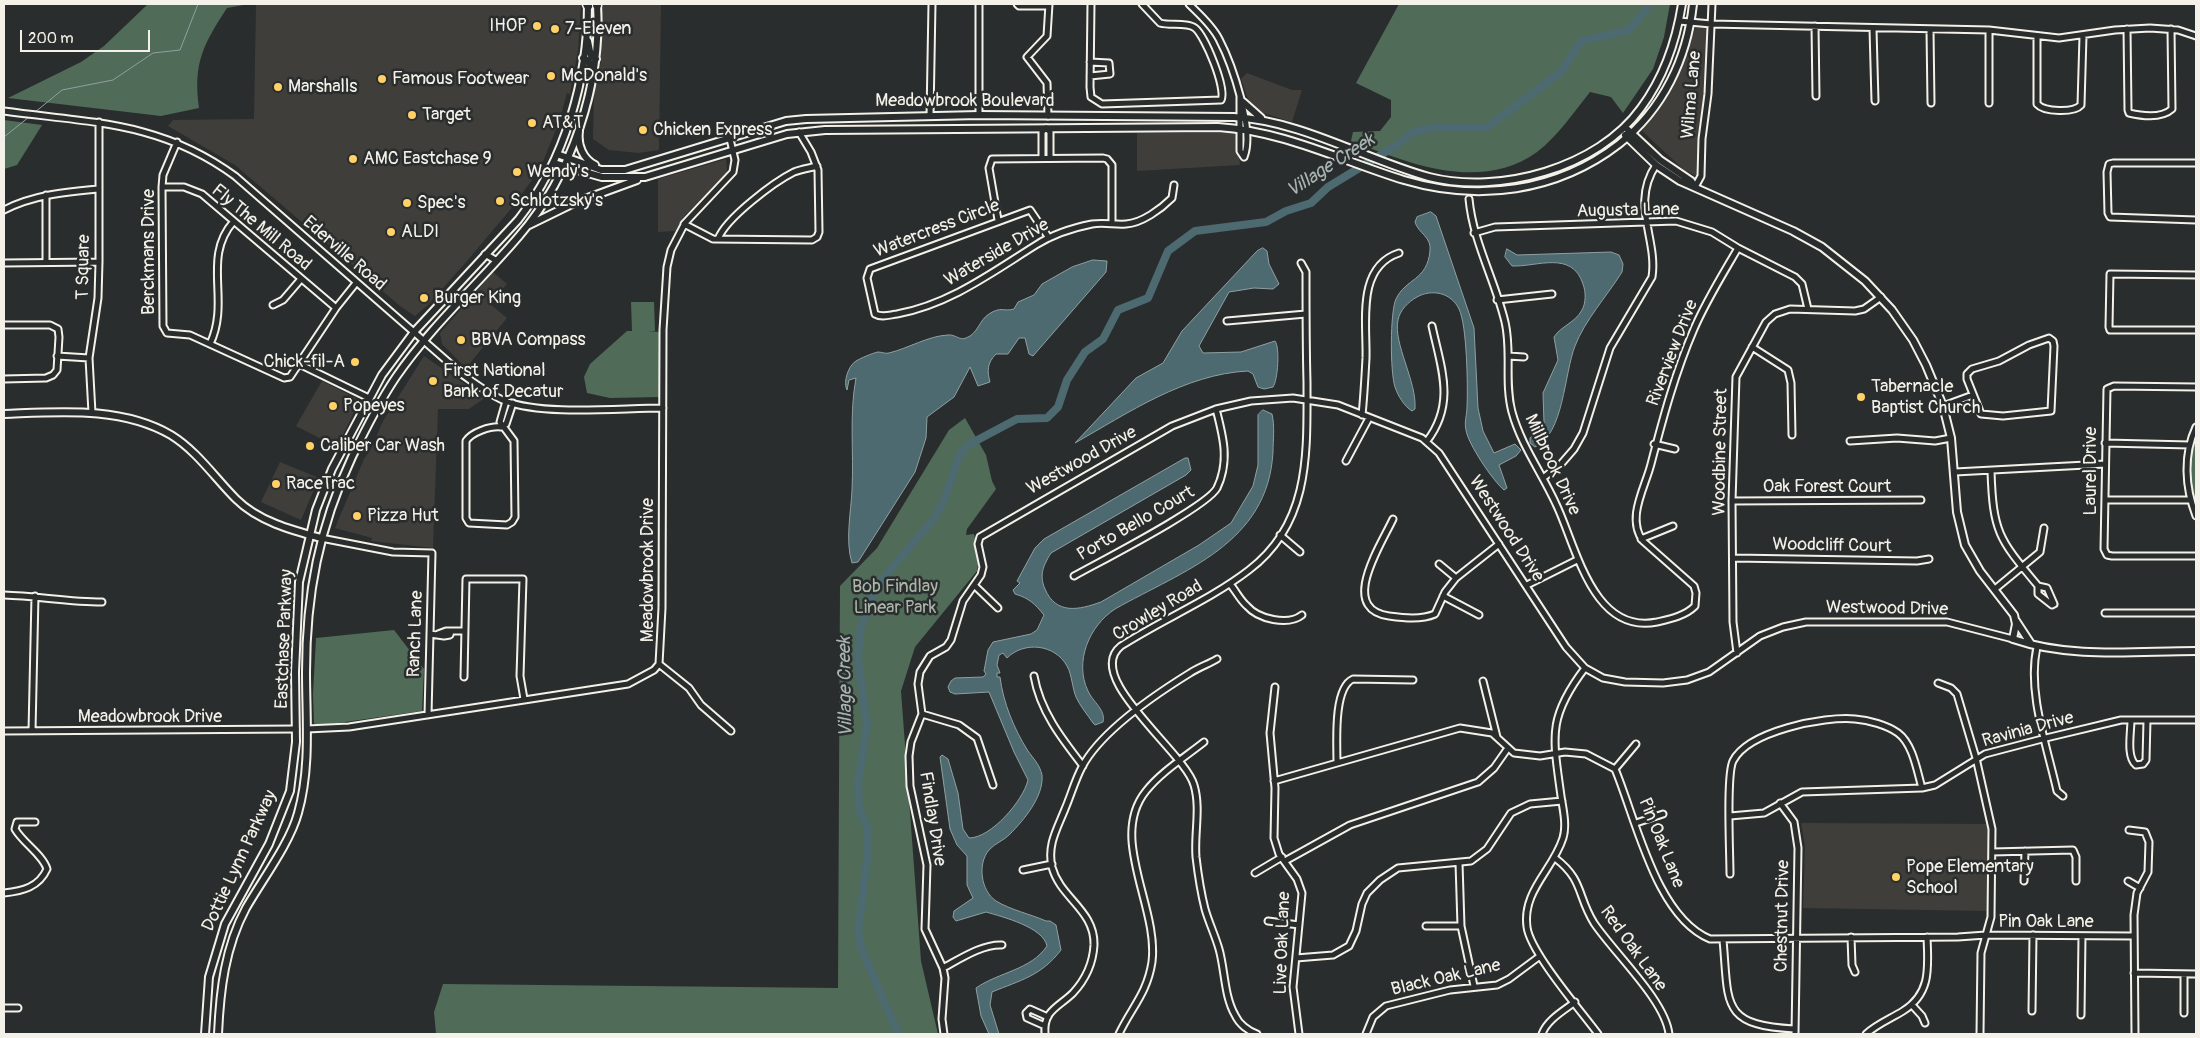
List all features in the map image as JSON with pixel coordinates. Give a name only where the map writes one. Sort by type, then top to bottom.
[{"type":"main road","name":"Eastchase Parkway","points":[[296,729],[296,643],[299,582],[316,510],[332,469],[369,398],[414,332],[530,205],[553,163],[576,96],[588,40],[588,4]]},
{"type":"main road","name":"Eastchase Parkway","points":[[307,729],[307,643],[312,578],[321,538],[339,488],[363,435],[396,377],[425,341],[528,226],[563,167],[580,123],[592,79],[598,37],[597,4]]},
{"type":"main road","name":"Meadowbrook Boulevard","points":[[556,154],[605,170],[631,168],[796,120],[838,116],[979,114],[1242,117],[1266,121],[1400,167],[1450,180],[1485,182],[1516,179],[1544,173],[1572,162],[1623,128],[1640,110],[1656,86],[1676,38],[1682,4]]},
{"type":"main road","name":"Meadowbrook Boulevard","points":[[553,163],[602,177],[646,177],[798,132],[930,128],[1239,128],[1287,139],[1391,176],[1430,187],[1460,191],[1503,191],[1524,188],[1562,177],[1584,167],[1607,153],[1641,124],[1670,84],[1691,23],[1693,4]]},
{"type":"main road","points":[[588,40],[591,56],[596,59]]},
{"type":"main road","points":[[584,58],[589,61],[592,79]]},
{"type":"main road","points":[[1241,100],[1252,113],[1266,121]]},
{"type":"main road","points":[[930,116],[930,128]]},
{"type":"main road","points":[[1046,128],[1048,116]]},
{"type":"main road","points":[[796,120],[798,132]]},
{"type":"main road","points":[[580,123],[578,136],[582,151],[589,162],[605,170]]},
{"type":"main road","points":[[1623,128],[1656,165],[1680,181],[1793,231],[1822,247],[1845,264],[1881,297],[1913,340],[1943,406],[1951,438],[1957,512],[1965,545],[1980,571],[2035,646]]},
{"type":"main road","points":[[1629,135],[1660,160],[1691,180],[1695,187]]},
{"type":"main road","points":[[528,226],[574,203],[646,177]]},
{"type":"main road","points":[[4,414],[92,413],[145,423],[171,435],[202,462],[237,501],[254,513],[280,526],[321,538]]},
{"type":"main road","points":[[353,430],[363,435]]},
{"type":"main road","points":[[2016,620],[2013,639],[2035,646],[2088,652],[2196,651]]},
{"type":"main road","points":[[296,643],[307,643]]},
{"type":"main road","points":[[296,729],[304,737],[306,769]]},
{"type":"main road","name":"Dottie Lynn Parkway","points":[[205,1032],[207,992],[212,963],[234,904],[278,824],[290,791],[296,729]]},
{"type":"main road","name":"Dottie Lynn Parkway","points":[[218,1032],[220,991],[232,940],[246,909],[297,817],[306,769],[307,729]]},
{"type":"main road","points":[[205,1032],[218,1032]]},
{"type":"street","points":[[930,116],[932,4]]},
{"type":"street","points":[[979,4],[979,114]]},
{"type":"street","points":[[1017,4],[1019,6],[1049,5],[1047,36],[1027,56],[1047,83],[1048,116]]},
{"type":"street","points":[[1091,4],[1090,76],[1091,97],[1094,101],[1102,104],[1128,104],[1221,100],[1223,92],[1217,72],[1196,29],[1190,26],[1160,23],[1142,4]]},
{"type":"street","points":[[1189,4],[1219,38],[1241,100],[1240,151],[1244,157],[1247,150],[1248,129],[1242,117]]},
{"type":"street","name":"Wilma Lane","points":[[1695,187],[1701,176],[1702,139],[1708,94],[1712,4]]},
{"type":"street","points":[[1679,21],[1711,24],[1873,29],[1989,30],[2037,37],[2059,38],[2127,29],[2171,29],[2196,36]]},
{"type":"street","points":[[1196,29],[1206,22]]},
{"type":"street","points":[[1815,26],[1816,96]]},
{"type":"street","points":[[1873,29],[1875,101]]},
{"type":"street","points":[[2127,29],[2129,113],[2162,114],[2172,109],[2171,29]]},
{"type":"street","points":[[1930,30],[1930,103]]},
{"type":"street","points":[[1989,30],[1989,103]]},
{"type":"street","points":[[2037,37],[2037,101],[2039,107],[2044,109],[2080,108],[2082,101],[2083,36]]},
{"type":"street","points":[[1090,62],[1109,63],[1110,74],[1090,76]]},
{"type":"street","points":[[1135,103],[1136,114],[1140,117],[1143,114],[1143,103]]},
{"type":"street","name":"Ederville Road","points":[[4,111],[99,122],[147,131],[177,142],[210,159],[235,176],[463,374],[490,393],[506,401],[553,409],[663,408]]},
{"type":"street","name":"T Square","points":[[92,413],[89,358],[98,298],[99,122]]},
{"type":"street","points":[[1042,158],[1042,132],[1046,128],[1050,132],[1050,158]]},
{"type":"street","points":[[684,224],[705,236],[718,238],[812,240],[816,237],[818,232],[817,166],[798,132]]},
{"type":"street","name":"Meadowbrook Drive","points":[[307,729],[349,727],[628,684],[654,670],[659,664],[662,612],[663,330],[667,268],[671,250],[684,224],[733,172],[735,164],[730,139]]},
{"type":"street","name":"Berckmans Drive","points":[[177,142],[163,175],[162,187],[163,326],[167,333],[190,335],[210,344]]},
{"type":"street","points":[[998,220],[994,205],[990,162],[994,158],[1108,159],[1112,165],[1112,223]]},
{"type":"street","points":[[2196,163],[2110,164],[2107,172],[2110,217],[2196,220]]},
{"type":"street","points":[[1543,478],[1562,464],[1574,449],[1582,433],[1601,370],[1610,348],[1641,299],[1652,277],[1654,266],[1645,222],[1646,183],[1656,165]]},
{"type":"street","points":[[718,238],[723,227],[738,213],[787,176],[798,170],[817,166]]},
{"type":"street","name":"Waterside Drive","points":[[876,315],[883,317],[936,303],[982,280],[1049,238],[1067,230],[1094,224],[1128,224],[1148,216],[1172,198],[1174,186]]},
{"type":"street","name":"Fly The Mill Road","points":[[162,187],[184,187],[196,191],[336,308]]},
{"type":"street","points":[[4,210],[46,195],[98,189]]},
{"type":"street","points":[[46,195],[46,262]]},
{"type":"street","name":"Millbrook Drive","points":[[1469,199],[1474,233],[1505,321],[1508,389],[1512,412],[1520,434],[1557,504],[1577,560],[1596,595],[1611,609],[1630,621],[1652,623],[1674,618],[1691,610],[1695,606],[1696,601],[1696,593],[1692,583],[1641,539]]},
{"type":"street","name":"Watercress Circle","points":[[876,315],[867,278],[870,269],[1022,211],[1032,211],[1049,238]]},
{"type":"street","points":[[234,221],[226,231],[218,247],[219,317],[217,330],[210,344],[284,378],[292,376],[336,308],[356,283]]},
{"type":"street","name":"Augusta Lane","points":[[1474,233],[1495,227],[1676,221],[1712,232],[1738,248],[1795,277],[1802,284],[1808,309]]},
{"type":"street","name":"Riverview Drive","points":[[1641,539],[1636,515],[1654,444],[1694,328],[1738,248]]},
{"type":"street","points":[[1362,415],[1367,290],[1378,266],[1385,258],[1399,253]]},
{"type":"street","points":[[485,254],[497,260]]},
{"type":"street","points":[[4,263],[99,262]]},
{"type":"street","name":"Crowley Road","points":[[1257,1034],[1242,1025],[1236,1018],[1231,1005],[1219,950],[1205,910],[1196,858],[1197,797],[1194,784],[1181,760],[1136,711],[1114,675],[1112,657],[1116,650],[1142,633],[1230,584],[1251,569],[1287,526],[1303,485],[1307,438],[1306,272],[1301,263]]},
{"type":"street","points":[[2196,275],[2110,274],[2110,330],[2196,330]]},
{"type":"street","points":[[273,305],[283,300],[301,279]]},
{"type":"street","points":[[1497,300],[1552,294]]},
{"type":"street","name":"Woodbine Street","points":[[1737,652],[1733,622],[1734,558],[1732,501],[1734,383],[1766,322],[1775,314],[1790,309],[1855,311],[1864,309],[1881,297]]},
{"type":"street","points":[[1227,321],[1306,314]]},
{"type":"street","points":[[4,325],[50,325],[58,329],[59,337],[56,356],[57,370],[50,377],[4,379]]},
{"type":"street","points":[[1427,441],[1440,419],[1445,399],[1432,326]]},
{"type":"street","points":[[2049,338],[2053,340],[2051,411],[1988,416],[1982,414],[1974,395],[1967,379],[1967,374],[1972,369],[1999,362],[2042,339],[2049,338]]},
{"type":"street","points":[[1752,347],[1788,370],[1791,383],[1792,435]]},
{"type":"street","points":[[56,356],[89,358]]},
{"type":"street","points":[[1508,356],[1524,357]]},
{"type":"street","points":[[299,364],[369,398]]},
{"type":"street","name":"Laurel Drive","points":[[2196,388],[2108,387],[2105,405],[2104,549],[2107,555],[2196,556]]},
{"type":"street","points":[[1943,406],[1974,395]]},
{"type":"street","name":"Westwood Drive","points":[[978,539],[1014,515],[1172,426],[1216,410],[1269,399],[1307,399],[1338,405],[1405,430],[1427,441],[1439,453],[1566,647],[1585,668],[1614,681],[1663,683],[1686,680],[1709,672],[1760,636],[1793,624],[1821,621],[1947,622],[2013,639]]},
{"type":"street","points":[[502,427],[495,426],[474,434],[466,441],[466,518],[468,523],[475,525],[507,525],[512,522],[514,517],[515,448],[510,433],[502,427],[500,422],[506,401]]},
{"type":"street","points":[[502,427],[506,424],[513,403]]},
{"type":"street","name":"Porto Bello Court","points":[[1074,576],[1195,508],[1215,492],[1225,460],[1224,443],[1216,410]]},
{"type":"street","points":[[503,411],[510,413]]},
{"type":"street","points":[[1346,461],[1369,418]]},
{"type":"street","points":[[2196,426],[2190,445],[2187,467],[2190,500],[2196,516]]},
{"type":"street","points":[[1850,441],[1901,438],[1935,441],[1951,438]]},
{"type":"street","points":[[2105,443],[2190,445]]},
{"type":"street","points":[[1654,444],[1675,449]]},
{"type":"street","points":[[1954,472],[2105,464]]},
{"type":"street","points":[[1991,471],[1996,525],[2001,539],[2038,586]]},
{"type":"street","name":"Oak Forest Court","points":[[1732,501],[1921,500]]},
{"type":"street","points":[[2105,500],[2190,500]]},
{"type":"street","points":[[1393,520],[1366,575],[1364,594],[1370,608],[1380,615],[1420,618],[1435,614],[1443,596],[1456,578],[1499,544]]},
{"type":"street","points":[[1641,539],[1672,526]]},
{"type":"street","points":[[1994,589],[2040,552],[2044,528]]},
{"type":"street","points":[[1280,535],[1300,552]]},
{"type":"street","name":"Ranch Lane","points":[[321,538],[393,552],[432,553],[428,715]]},
{"type":"street","name":"Findlay Drive","points":[[944,1034],[943,968],[925,928],[927,865],[909,778],[911,742],[922,714],[918,684],[920,672],[930,656],[946,646],[951,640],[963,601],[974,586],[983,567],[978,539]]},
{"type":"street","name":"Woodcliff Court","points":[[1734,558],[1916,561],[1930,559]]},
{"type":"street","points":[[1526,585],[1577,560]]},
{"type":"street","points":[[1439,564],[1456,578]]},
{"type":"street","points":[[464,677],[466,579],[523,579],[520,676],[524,699]]},
{"type":"street","points":[[1230,584],[1247,607],[1263,616],[1280,620],[1293,620],[1302,615]]},
{"type":"street","points":[[974,586],[998,608]]},
{"type":"street","points":[[4,595],[35,596],[75,602],[102,602]]},
{"type":"street","points":[[32,731],[35,596]]},
{"type":"street","points":[[1443,596],[1479,615]]},
{"type":"street","points":[[2105,613],[2196,613]]},
{"type":"street","points":[[430,634],[464,631]]},
{"type":"street","points":[[2035,646],[2033,677],[2036,698],[2057,791],[2063,796]]},
{"type":"street","points":[[1044,1034],[1048,1017],[1055,1006],[1074,992],[1082,982],[1090,965],[1094,946],[1093,930],[1086,914],[1059,884],[1052,864],[1050,848],[1052,838],[1083,766],[1108,733],[1192,672],[1218,659]]},
{"type":"street","points":[[659,664],[689,688],[701,705],[731,732]]},
{"type":"street","points":[[1585,668],[1564,697],[1558,711],[1555,730],[1555,754],[1562,801],[1564,836],[1555,858],[1538,882],[1528,903],[1527,927],[1529,938],[1540,956],[1598,1034]]},
{"type":"street","points":[[1034,676],[1042,706],[1062,739],[1083,766]]},
{"type":"street","points":[[1337,763],[1339,710],[1343,687],[1346,683],[1353,679],[1413,680]]},
{"type":"street","points":[[1483,681],[1496,737]]},
{"type":"street","points":[[1938,683],[1951,688],[1957,694],[1976,758],[1990,816],[1992,852],[1991,917],[1980,952],[1980,1034]]},
{"type":"street","name":"Live Oak Lane","points":[[1275,686],[1270,733],[1274,781],[1274,838],[1300,886],[1294,1001],[1299,1034]]},
{"type":"street","points":[[922,714],[959,725],[977,738],[993,785]]},
{"type":"street","points":[[1730,874],[1730,771],[1739,752],[1750,743],[1792,727],[1831,720],[1864,720],[1897,732],[1906,743],[1913,758],[1922,788]]},
{"type":"street","points":[[2131,720],[2131,755],[2132,762],[2136,765],[2143,764],[2146,760],[2148,720]]},
{"type":"street","name":"Ravinia Drive","points":[[1730,816],[1764,813],[1802,792],[1815,790],[1922,788],[1935,784],[1976,758],[2046,738],[2131,720],[2196,720]]},
{"type":"street","points":[[1274,781],[1460,728],[1483,730],[1496,737],[1514,752],[1540,756],[1586,754],[1616,769],[1636,744]]},
{"type":"street","name":"Meadowbrook Drive","points":[[4,731],[296,729]]},
{"type":"street","points":[[1119,1034],[1144,991],[1152,962],[1153,934],[1148,908],[1131,850],[1135,817],[1144,793],[1204,742]]},
{"type":"street","points":[[1284,859],[1350,825],[1478,782],[1494,768],[1508,748]]},
{"type":"street","name":"Pin Oak Lane","points":[[1616,769],[1654,873],[1680,915],[1701,935],[1723,940],[1797,937],[1986,935],[2133,936]]},
{"type":"street","points":[[1296,958],[1333,955],[1349,946],[1356,931],[1362,904],[1367,893],[1380,880],[1398,868],[1459,863],[1478,857],[1487,849],[1506,818],[1520,808],[1562,801]]},
{"type":"street","name":"Chestnut Drive","points":[[1780,803],[1794,822],[1797,832],[1795,1031]]},
{"type":"street","points":[[1636,823],[1663,814]]},
{"type":"street","points":[[4,893],[37,884],[47,869],[42,859],[27,846],[15,829],[17,822],[34,822]]},
{"type":"street","points":[[2129,830],[2141,830],[2148,836],[2148,872],[2135,904],[2133,936],[2135,1034]]},
{"type":"street","points":[[1992,852],[2073,850],[2076,856],[2076,881]]},
{"type":"street","points":[[2024,881],[2025,851]]},
{"type":"street","name":"Red Oak Lane","points":[[1555,858],[1570,869],[1594,922],[1664,1015],[1669,1034]]},
{"type":"street","name":"Live Oak Lane","points":[[1254,873],[1284,859]]},
{"type":"street","points":[[1459,863],[1462,926],[1474,986]]},
{"type":"street","points":[[1023,870],[1052,864]]},
{"type":"street","points":[[2128,880],[2140,888]]},
{"type":"street","points":[[1268,921],[1299,925]]},
{"type":"street","points":[[1426,926],[1462,926]]},
{"type":"street","points":[[2032,1011],[2033,935]]},
{"type":"street","points":[[2082,936],[2082,1015]]},
{"type":"street","points":[[1851,937],[1852,965],[1855,972]]},
{"type":"street","points":[[1866,1034],[1875,1026],[1912,1005],[1927,980],[1927,937]]},
{"type":"street","points":[[1723,940],[1729,999],[1735,1012],[1748,1021],[1762,1026],[1795,1031]]},
{"type":"street","points":[[943,968],[968,955],[994,945],[1002,945]]},
{"type":"street","name":"Black Oak Lane","points":[[1366,1034],[1373,1017],[1386,1006],[1474,986],[1497,985],[1509,979],[1540,956]]},
{"type":"street","points":[[2134,973],[2196,974]]},
{"type":"street","points":[[2184,974],[2184,1013]]},
{"type":"street","points":[[1542,1034],[1545,1027],[1552,1020],[1575,1002]]},
{"type":"street","points":[[1912,1005],[1922,1016],[1925,1023]]},
{"type":"street","points":[[4,1008],[18,1008]]},
{"type":"street","points":[[1045,1026],[1027,1018],[1026,1013],[1030,1009],[1048,1017]]},
{"type":"shaded area","points":[[256,4],[581,4],[578,50],[570,94],[567,93],[559,122],[540,169],[510,210],[467,261],[428,305],[415,316],[400,306],[235,165],[168,126],[173,120],[254,119]]},
{"type":"shaded area","points":[[602,4],[661,4],[659,150],[638,153],[609,150],[593,139],[594,95],[601,62]]},
{"type":"shaded area","points":[[1696,25],[1709,25],[1709,29],[1701,175],[1696,176],[1684,170],[1642,131],[1676,81],[1687,55]]},
{"type":"shaded area","points":[[1247,73],[1292,90],[1302,90],[1292,122],[1263,113],[1250,105],[1241,79]]},
{"type":"shaded area","points":[[1137,133],[1237,133],[1240,165],[1137,171]]},
{"type":"shaded area","points":[[726,159],[727,174],[685,215],[676,231],[658,232],[658,179]]},
{"type":"shaded area","points":[[493,272],[507,284],[490,304],[507,318],[466,368],[442,344],[440,333]]},
{"type":"shaded area","points":[[424,356],[485,398],[469,409],[438,409],[433,548],[371,541],[372,538],[335,528],[364,459],[371,449],[383,421]]},
{"type":"shaded area","points":[[322,381],[360,400],[337,447],[296,426]]},
{"type":"shaded area","points":[[280,462],[319,478],[301,520],[261,502]]},
{"type":"shaded area","name":"Pope Elementary School","points":[[1801,823],[1988,824],[1987,911],[1803,908],[1805,846]]},
{"type":"green space","points":[[148,4],[249,4],[227,8],[206,44],[197,79],[199,108],[161,116],[8,98],[81,62],[104,46]]},
{"type":"green space","points":[[1399,4],[1670,4],[1664,37],[1653,69],[1623,113],[1611,97],[1590,92],[1558,132],[1537,152],[1515,164],[1492,171],[1468,172],[1420,165],[1351,141],[1353,132],[1380,131],[1391,117],[1391,100],[1356,83]]},
{"type":"green space","points":[[4,120],[42,125],[17,165],[4,169]]},
{"type":"green space","points":[[631,302],[654,302],[655,331],[648,331],[659,332],[659,397],[610,398],[587,393],[584,377],[590,364],[627,331],[632,331]]},
{"type":"green space","name":"Bob Findlay Linear Park","points":[[965,418],[986,455],[992,481],[996,489],[967,529],[966,535],[974,534],[979,560],[977,571],[915,647],[901,691],[921,961],[938,1034],[436,1034],[434,1012],[443,984],[838,988],[840,586],[877,548],[949,430]]},
{"type":"green space","points":[[2196,435],[2196,507],[2190,471]]},
{"type":"green space","points":[[394,630],[424,669],[422,711],[317,726],[314,723],[313,694],[316,638]]},
{"type":"water","points":[[1431,212],[1436,216],[1474,328],[1478,408],[1483,431],[1494,453],[1515,444],[1521,450],[1516,456],[1499,465],[1507,488],[1504,490],[1482,462],[1471,444],[1466,430],[1467,386],[1464,328],[1459,309],[1446,296],[1434,293],[1422,295],[1411,301],[1401,313],[1397,330],[1415,398],[1415,409],[1412,411],[1406,406],[1395,387],[1392,356],[1394,306],[1400,292],[1421,274],[1428,261],[1429,242],[1415,222],[1417,217]]},
{"type":"water","points":[[1263,248],[1267,251],[1269,264],[1279,284],[1273,289],[1254,288],[1229,292],[1199,346],[1203,353],[1241,352],[1275,341],[1278,350],[1278,364],[1273,387],[1264,389],[1258,387],[1253,374],[1248,371],[1202,379],[1180,387],[1136,408],[1075,443],[1136,378],[1163,363],[1182,331],[1257,251]]},
{"type":"water","points":[[1507,249],[1517,255],[1611,252],[1619,255],[1623,264],[1622,272],[1579,336],[1571,358],[1558,417],[1545,440],[1535,447],[1530,443],[1530,438],[1544,423],[1543,393],[1558,360],[1554,337],[1582,310],[1585,290],[1578,274],[1571,267],[1553,263],[1512,266],[1505,257]]},
{"type":"water","points":[[1093,260],[1107,261],[1106,272],[1033,356],[1029,354],[1025,338],[1019,338],[1008,354],[996,354],[989,364],[990,382],[978,386],[970,367],[954,397],[927,417],[926,438],[915,472],[858,562],[852,563],[849,536],[852,490],[853,406],[856,378],[849,380],[847,390],[846,379],[853,363],[878,352],[889,353],[941,336],[951,335],[962,339],[966,338],[973,333],[989,314],[997,310],[1014,309],[1018,302],[1034,295],[1042,284],[1072,267]]},
{"type":"water","points":[[1263,410],[1272,414],[1274,429],[1273,452],[1268,484],[1256,510],[1239,532],[1218,550],[1168,581],[1115,609],[1106,616],[1091,635],[1084,657],[1084,680],[1090,695],[1103,714],[1103,722],[1095,725],[1093,723],[1076,697],[1067,666],[1055,653],[1039,647],[1030,647],[1022,649],[1007,658],[1003,653],[999,655],[997,665],[1000,673],[997,673],[997,677],[1000,677],[1006,706],[1018,734],[1040,768],[1042,783],[1040,791],[1027,815],[1008,836],[991,848],[985,856],[982,877],[987,891],[996,901],[1056,925],[1061,950],[1038,972],[992,992],[990,1005],[999,1034],[989,1034],[981,1016],[976,988],[1024,966],[1047,946],[1044,939],[1030,928],[986,912],[956,921],[953,917],[954,911],[973,898],[967,885],[967,856],[957,845],[950,829],[940,757],[942,755],[948,759],[958,793],[963,829],[969,838],[987,832],[1005,817],[1020,798],[1028,780],[989,692],[955,694],[950,692],[948,687],[955,678],[983,677],[986,674],[984,671],[988,650],[993,642],[1031,634],[1037,630],[1044,615],[1031,602],[1015,594],[1013,590],[1020,583],[1017,581],[1035,548],[1044,539],[1188,458],[1191,470],[1186,475],[1051,553],[1043,571],[1042,579],[1045,589],[1055,603],[1062,607],[1077,608],[1101,602],[1199,545],[1231,523],[1253,486],[1258,465],[1258,415]]},
{"type":"waterway","points":[[34,113],[62,90],[113,80],[153,53],[180,50],[198,4]]},
{"type":"waterway","name":"Village Creek","points":[[898,1034],[861,948],[858,930],[868,853],[867,826],[859,810],[858,781],[867,725],[858,660],[860,631],[868,605],[881,581],[936,516],[945,498],[959,456],[968,445],[1017,419],[1047,418],[1058,407],[1067,380],[1085,352],[1103,339],[1118,310],[1148,298],[1168,251],[1195,231],[1266,222],[1286,211],[1311,203],[1328,187],[1397,145],[1413,132],[1438,127],[1486,128],[1561,72],[1581,41],[1629,30],[1646,10],[1648,4]]},
{"type":"waterway","points":[[4,137],[29,117]]},
{"type":"place","name":"IHOP","points":[[537,26]]},
{"type":"place","name":"7-Eleven","points":[[555,29]]},
{"type":"place","name":"McDonald's","points":[[551,76]]},
{"type":"place","name":"Famous Footwear","points":[[382,79]]},
{"type":"place","name":"Marshalls","points":[[278,87]]},
{"type":"place","name":"Target","points":[[412,115]]},
{"type":"place","name":"AT&T","points":[[532,123]]},
{"type":"place","name":"Chicken Express","points":[[643,130]]},
{"type":"place","name":"AMC Eastchase 9","points":[[353,159]]},
{"type":"place","name":"Wendy's","points":[[517,172]]},
{"type":"place","name":"Schlotzsky's","points":[[500,201]]},
{"type":"place","name":"Spec's","points":[[407,203]]},
{"type":"place","name":"ALDI","points":[[391,232]]},
{"type":"place","name":"Burger King","points":[[424,298]]},
{"type":"place","name":"BBVA Compass","points":[[461,340]]},
{"type":"place","name":"Chick-fil-A","points":[[355,362]]},
{"type":"place","name":"First National Bank of Decatur","points":[[433,381]]},
{"type":"place","name":"Tabernacle Baptist Church","points":[[1861,397]]},
{"type":"place","name":"Popeyes","points":[[333,406]]},
{"type":"place","name":"Caliber Car Wash","points":[[310,446]]},
{"type":"place","name":"RaceTrac","points":[[276,484]]},
{"type":"place","name":"Pizza Hut","points":[[357,516]]},
{"type":"place","name":"Pope Elementary School","points":[[1896,877]]}]
